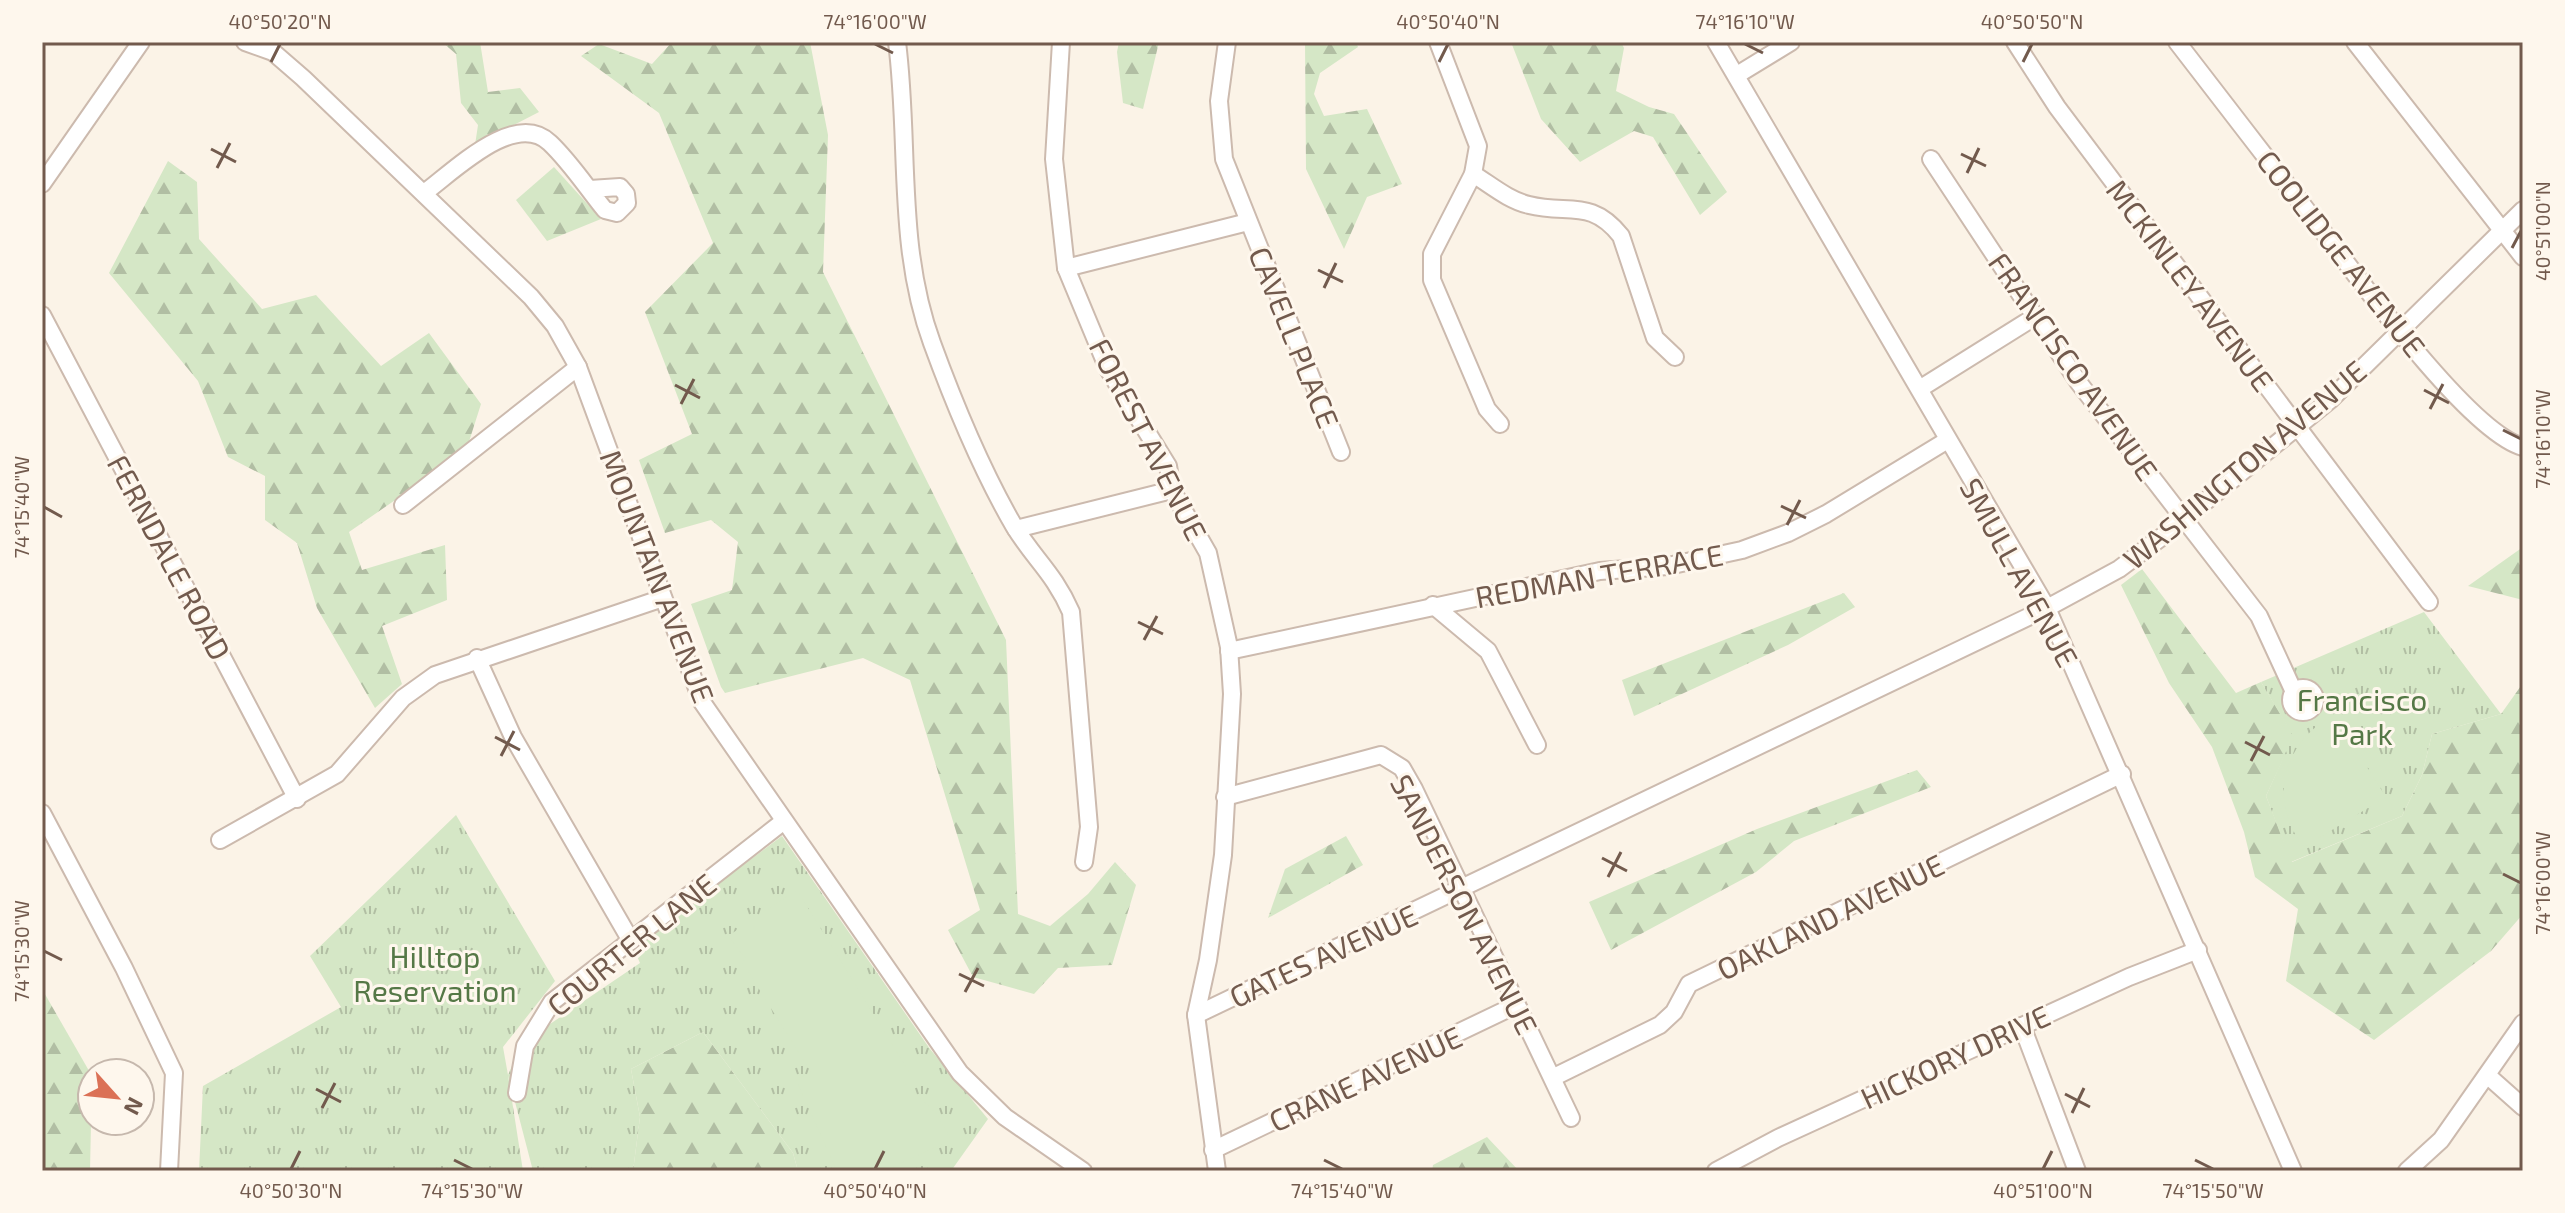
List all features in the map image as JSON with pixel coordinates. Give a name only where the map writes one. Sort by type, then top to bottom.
[{"type":"street","points":[[42,184],[141,42]]},
{"type":"street","name":"MOUNTAIN AVENUE","points":[[245,42],[273,52],[537,304],[565,342],[578,367],[702,702],[960,1073],[1005,1117],[1083,1171]]},
{"type":"street","points":[[897,42],[906,234],[931,341],[963,424],[1016,529],[1058,582],[1071,612],[1089,827],[1084,862]]},
{"type":"street","name":"FOREST AVENUE","points":[[1061,42],[1054,159],[1066,268],[1108,369],[1168,466],[1172,490],[1208,553],[1221,599],[1229,651],[1232,694],[1223,855],[1208,960],[1196,1015],[1217,1171]]},
{"type":"street","name":"CAVELL PLACE","points":[[1227,42],[1219,101],[1219,134],[1227,172],[1341,452]]},
{"type":"street","points":[[1438,42],[1478,146],[1473,174],[1439,234],[1432,254],[1432,280],[1487,409],[1500,424]]},
{"type":"street","name":"SMULL AVENUE","points":[[1716,42],[1921,388],[1946,441],[2047,608],[2293,1171]]},
{"type":"street","points":[[1737,75],[1791,42]]},
{"type":"street","name":"MCKINLEY AVENUE","points":[[2015,42],[2057,107],[2429,602]]},
{"type":"street","name":"COOLIDGE AVENUE","points":[[2177,42],[2399,331],[2486,426],[2508,443],[2523,447]]},
{"type":"street","points":[[2355,42],[2523,257]]},
{"type":"street","points":[[424,193],[498,140],[520,132],[536,134],[550,143],[590,189]]},
{"type":"street","name":"FRANCISCO AVENUE","points":[[1931,159],[2079,383],[2259,616],[2294,692]]},
{"type":"street","points":[[1473,174],[1530,206],[1584,209],[1612,225],[1621,236],[1655,338],[1675,357]]},
{"type":"street","name":"WASHINGTON AVENUE","points":[[1581,834],[2047,608],[2119,569],[2330,400],[2523,210]]},
{"type":"street","name":"CAVELL PLACE","points":[[1066,268],[1248,222]]},
{"type":"street","name":"FERNDALE ROAD","points":[[42,315],[297,799]]},
{"type":"street","points":[[1921,388],[2036,316]]},
{"type":"street","points":[[403,505],[578,367]]},
{"type":"street","name":"REDMAN TERRACE","points":[[1229,651],[1600,571],[1668,566],[1742,550],[1788,533],[1826,514],[1946,441]]},
{"type":"street","points":[[1016,529],[1172,490]]},
{"type":"street","points":[[220,840],[337,774],[416,688],[445,669],[663,598]]},
{"type":"street","points":[[1433,605],[1488,651],[1537,745]]},
{"type":"street","points":[[477,658],[513,737],[631,941]]},
{"type":"street","name":"SANDERSON AVENUE","points":[[1225,797],[1381,755],[1402,768],[1464,889],[1571,1118]]},
{"type":"street","name":"OAKLAND AVENUE","points":[[1554,1077],[1660,1025],[1674,1012],[1689,984],[2122,774]]},
{"type":"street","points":[[44,820],[124,968],[174,1073],[169,1171]]},
{"type":"street","name":"COURTER LANE","points":[[517,1093],[525,1046],[543,1012],[562,993],[784,821]]},
{"type":"street","name":"GATES AVENUE","points":[[1196,1015],[1581,834]]},
{"type":"street","name":"HICKORY DRIVE","points":[[1716,1171],[1742,1165],[2022,1026],[2198,950]]},
{"type":"street","name":"CRANE AVENUE","points":[[1213,1150],[1516,1005]]},
{"type":"street","points":[[2407,1171],[2441,1140],[2523,1023]]},
{"type":"street","points":[[2022,1026],[2077,1171]]},
{"type":"street","points":[[2487,1075],[2523,1107]]},
{"type":"green space","points":[[442,42],[480,42],[488,92],[520,88],[539,112],[475,145],[478,125],[461,103],[456,54]]},
{"type":"green space","points":[[672,42],[810,42],[828,135],[823,272],[1006,640],[1018,914],[1050,926],[1088,894],[1115,862],[1136,885],[1112,965],[1058,968],[1034,994],[973,977],[948,930],[980,910],[910,680],[863,658],[725,693],[721,687],[691,604],[732,590],[738,542],[711,520],[665,533],[639,460],[692,434],[645,312],[713,243],[659,113],[581,56],[599,44],[652,64]]},
{"type":"green space","points":[[1119,42],[1159,42],[1143,109],[1123,103],[1117,52]]},
{"type":"green space","points":[[1305,42],[1356,42],[1358,47],[1320,73],[1314,94],[1324,116],[1367,109],[1402,184],[1367,197],[1344,249],[1306,169]]},
{"type":"green space","points":[[1511,42],[1621,42],[1624,48],[1616,91],[1649,107],[1674,114],[1727,192],[1700,215],[1653,137],[1634,131],[1580,162],[1541,119]]},
{"type":"green space","points":[[168,161],[197,182],[199,239],[262,309],[316,295],[381,366],[429,333],[481,404],[466,451],[349,532],[362,570],[445,545],[447,600],[382,626],[402,684],[375,708],[317,608],[297,543],[265,520],[265,476],[228,457],[198,381],[109,273]]},
{"type":"green space","points":[[554,167],[601,219],[547,241],[516,200]]},
{"type":"green space","points":[[2523,547],[2523,600],[2468,586]]},
{"type":"green space","points":[[2142,569],[2236,693],[2261,682],[2294,736],[2266,796],[2292,862],[2402,816],[2422,775],[2432,734],[2501,714],[2523,683],[2523,914],[2491,951],[2374,1040],[2286,981],[2298,909],[2255,877],[2244,832],[2212,747],[2169,683],[2121,585]]},
{"type":"green space","points":[[1844,593],[1855,607],[1788,645],[1634,716],[1622,680]]},
{"type":"green space","name":"Francisco Park","points":[[2424,612],[2501,714],[2432,734],[2422,775],[2402,816],[2291,862],[2266,796],[2293,736],[2261,682]]},
{"type":"green space","points":[[2334,715],[2386,797],[2304,847],[2286,811],[2286,774],[2292,756],[2303,740]]},
{"type":"green space","points":[[1917,770],[1931,787],[1794,841],[1756,872],[1611,950],[1589,902],[1757,829]]},
{"type":"green space","name":"Hilltop Reservation","points":[[456,815],[555,981],[503,1047],[523,1171],[199,1171],[203,1086],[341,1007],[310,956]]},
{"type":"green space","points":[[782,836],[930,1049],[988,1119],[951,1171],[798,1171],[793,1153],[703,1032],[631,1069],[640,1117],[633,1171],[533,1171],[508,1075],[522,1043],[640,963],[633,947]]},
{"type":"green space","points":[[1346,836],[1363,865],[1268,918],[1285,869]]},
{"type":"green space","points":[[797,890],[911,1075],[902,1081],[937,1114],[951,1140],[884,1171],[837,1171],[796,1080],[811,1072],[742,962],[746,959],[728,936]]},
{"type":"green space","points":[[42,989],[81,1057],[76,1057],[76,1137],[91,1137],[90,1171],[42,1171]]},
{"type":"green space","points":[[703,1032],[793,1153],[798,1171],[633,1171],[640,1117],[631,1069]]},
{"type":"green space","points":[[1487,1137],[1519,1171],[1432,1171],[1433,1165]]}]
